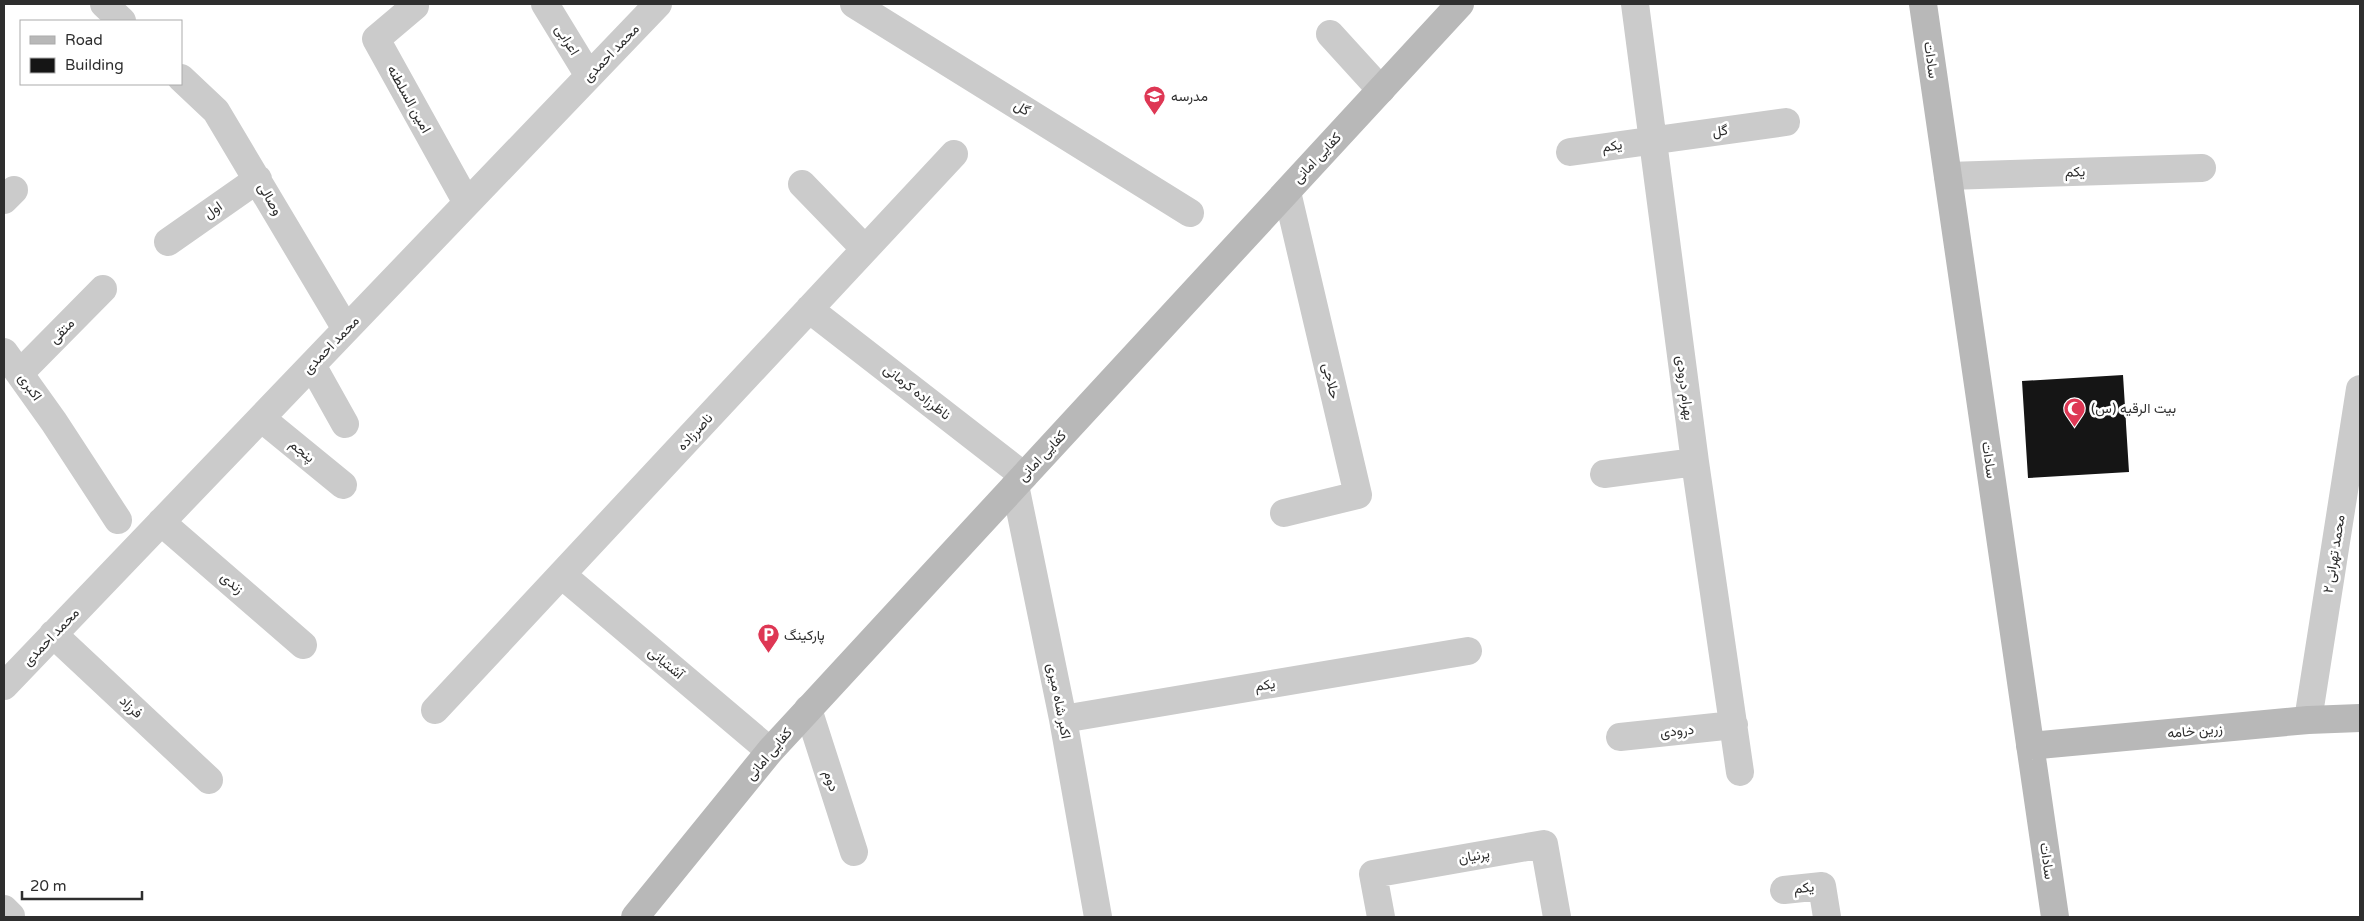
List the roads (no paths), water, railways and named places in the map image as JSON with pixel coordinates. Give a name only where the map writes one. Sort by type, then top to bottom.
[{"type":"street","points":[[104,4],[121,20]]},
{"type":"street","name":"اعرابی","points":[[545,4],[589,76]]},
{"type":"street","name":"محمد احمدی","points":[[8,671],[53,634],[658,4]]},
{"type":"street","name":"گل","points":[[854,4],[1190,213]]},
{"type":"street","name":"کفایی امانی","points":[[642,913],[770,751],[1460,4]]},
{"type":"street","name":"بهرام درودی","points":[[1635,4],[1695,462],[1740,772]]},
{"type":"street","name":"سادات","points":[[1923,4],[2055,917]]},
{"type":"street","name":"امین السلطنه","points":[[415,6],[376,39],[467,203]]},
{"type":"street","points":[[1330,34],[1380,90]]},
{"type":"street","name":"وصالی","points":[[182,79],[216,111],[346,329]]},
{"type":"street","name":"گل","points":[[1654,140],[1786,122]]},
{"type":"street","name":"یکم","points":[[1570,152],[1654,140]]},
{"type":"street","name":"ناصرزاده","points":[[435,710],[954,154]]},
{"type":"street","name":"یکم","points":[[1948,176],[2202,168]]},
{"type":"street","name":"اول","points":[[168,242],[258,179]]},
{"type":"street","points":[[802,184],[865,248]]},
{"type":"street","name":"حلاجی","points":[[1284,513],[1358,495],[1287,192]]},
{"type":"street","name":"متقی","points":[[12,363],[103,289]]},
{"type":"street","name":"ناظرزاده کرمانی","points":[[810,309],[1019,481]]},
{"type":"street","name":"اکبری","points":[[12,363],[54,422],[118,520]]},
{"type":"street","points":[[312,365],[345,424]]},
{"type":"street","name":"محمد تهرانی ۲","points":[[2308,720],[2360,389]]},
{"type":"street","name":"پنجم","points":[[261,418],[343,485]]},
{"type":"street","points":[[1604,474],[1695,462]]},
{"type":"street","name":"اکبر شاه میری","points":[[1019,481],[1098,917]]},
{"type":"street","name":"زندی","points":[[161,522],[303,645]]},
{"type":"street","name":"آشتیانی","points":[[562,574],[770,751]]},
{"type":"street","name":"فرزاد","points":[[53,634],[209,780]]},
{"type":"street","name":"یکم","points":[[1063,718],[1468,651]]},
{"type":"street","name":"دوم","points":[[808,709],[854,852]]},
{"type":"street","name":"زرین خامه","points":[[2030,746],[2308,720],[2360,718]]},
{"type":"street","name":"درودی","points":[[1620,737],[1734,725]]},
{"type":"street","name":"پرنیان","points":[[1381,917],[1373,874],[1544,844],[1557,917]]},
{"type":"street","name":"یکم","points":[[1784,890],[1822,886],[1828,917]]},
{"type":"place","name":"مدرسه","points":[[1155,115]]},
{"type":"place","name":"بیت الرقیه (س)","points":[[2075,427]]},
{"type":"place","name":"پارکینگ","points":[[768,654]]}]
